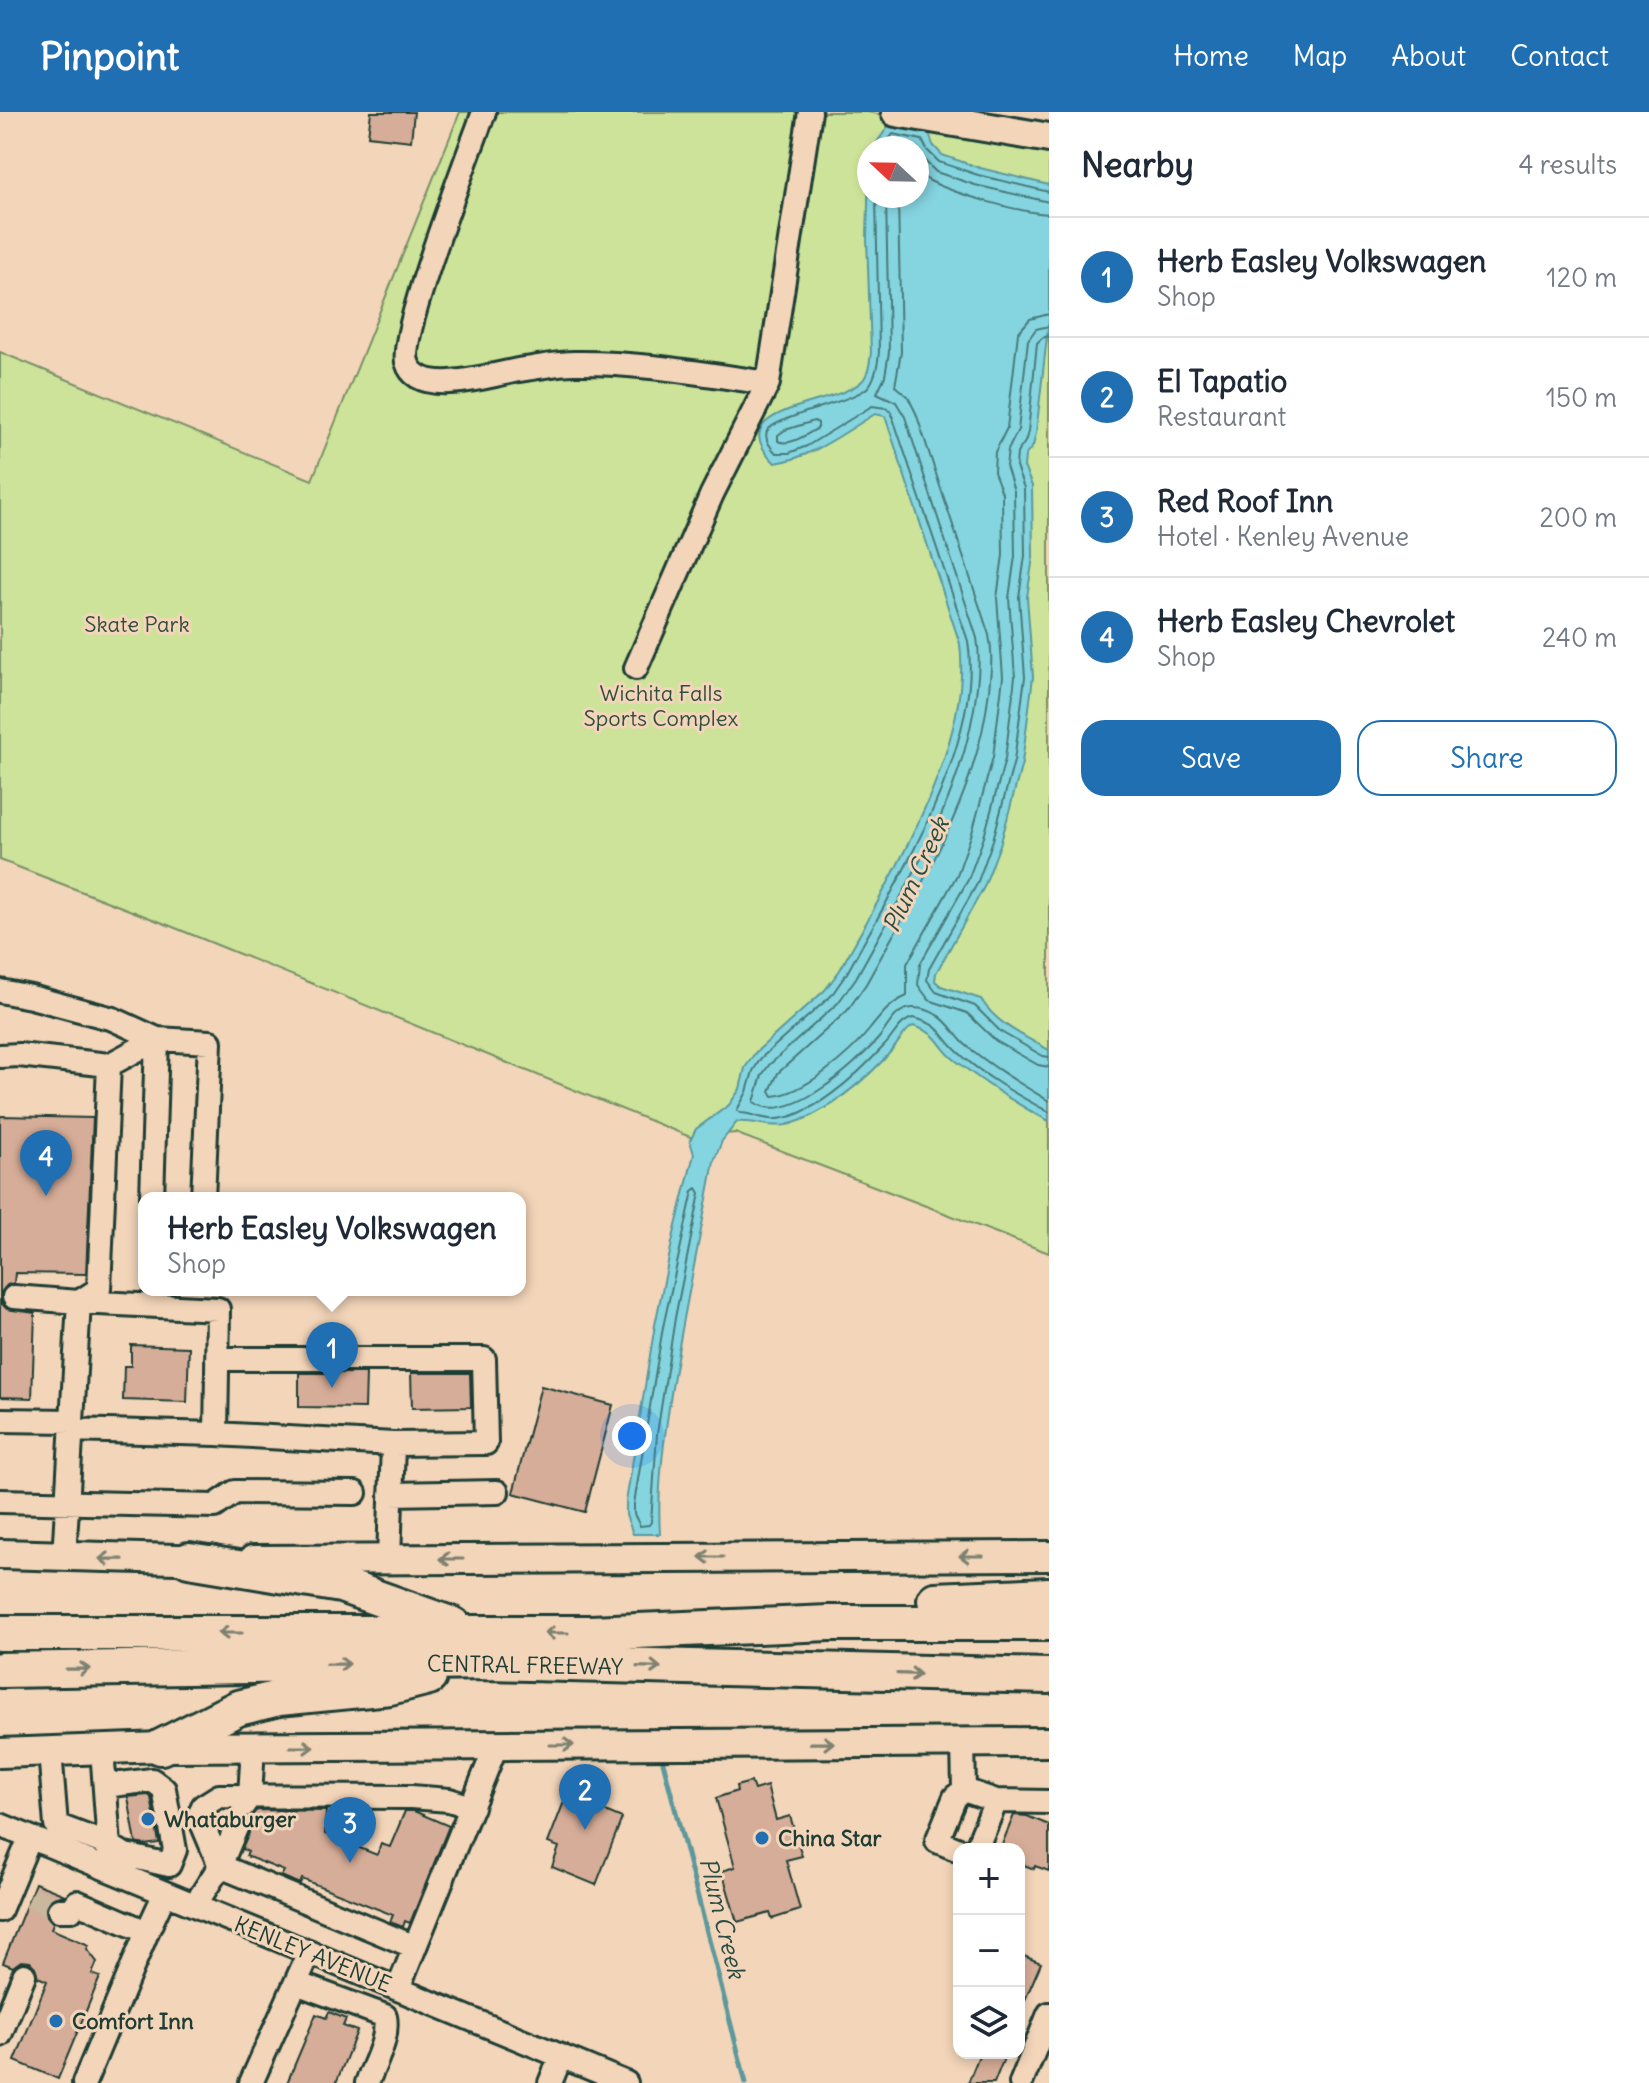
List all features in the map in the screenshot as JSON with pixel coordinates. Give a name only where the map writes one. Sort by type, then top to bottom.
[{"type":"highway","points":[[189,1560],[341,1585],[482,1648]]},
{"type":"highway","points":[[829,1623],[918,1601],[1049,1595]]},
{"type":"highway","name":"CENTRAL FREEWAY","points":[[0,1670],[482,1648],[590,1633],[829,1623],[1049,1623]]},
{"type":"highway","name":"CENTRAL FREEWAY","points":[[0,1633],[482,1648],[1042,1679]]},
{"type":"highway","points":[[161,1747],[238,1708],[279,1698],[390,1687],[482,1648]]},
{"type":"main road","points":[[896,112],[1049,138]]},
{"type":"main road","points":[[0,1554],[189,1560],[1049,1556]]},
{"type":"main road","points":[[0,1753],[161,1747],[1049,1742]]},
{"type":"street","points":[[484,112],[411,322],[406,359],[411,371],[432,383],[572,362],[663,368],[768,383]]},
{"type":"street","points":[[636,668],[712,494],[768,383],[810,112]]},
{"type":"street","points":[[0,991],[113,1019],[157,1039],[210,1042],[203,1192]]},
{"type":"street","points":[[0,1056],[19,1055],[109,1065],[157,1039]]},
{"type":"street","points":[[152,1192],[157,1039]]},
{"type":"street","points":[[79,1302],[99,1289],[109,1065]]},
{"type":"street","points":[[14,1297],[218,1309],[216,1434]]},
{"type":"street","points":[[64,1558],[79,1302]]},
{"type":"street","points":[[0,1420],[393,1444],[486,1443],[484,1359],[217,1359]]},
{"type":"street","points":[[389,1559],[393,1444]]},
{"type":"street","points":[[0,1501],[215,1506],[235,1492],[355,1493]]},
{"type":"street","points":[[391,1494],[497,1492]]},
{"type":"street","points":[[963,1741],[964,1790]]},
{"type":"street","points":[[398,1989],[496,1746]]},
{"type":"street","points":[[246,1801],[253,1747]]},
{"type":"street","points":[[102,1749],[109,1870]]},
{"type":"street","points":[[50,1751],[56,1825],[109,1845],[125,1855],[169,1865],[175,1850],[164,1789],[152,1780],[105,1786]]},
{"type":"street","points":[[964,1790],[996,1801],[1049,1802]]},
{"type":"street","points":[[953,1848],[937,1841],[955,1797],[964,1790]]},
{"type":"street","points":[[415,1947],[220,1866],[199,1816],[203,1806],[219,1796],[246,1801],[411,1797],[449,1800],[472,1807]]},
{"type":"street","points":[[978,1843],[996,1801]]},
{"type":"street","name":"KENLEY AVENUE","points":[[0,1825],[626,2083]]},
{"type":"street","points":[[195,1905],[220,1866],[236,1828]]},
{"type":"street","points":[[0,1910],[30,1838]]},
{"type":"street","points":[[8,1889],[30,1897]]},
{"type":"street","points":[[84,2083],[165,1893]]},
{"type":"street","points":[[59,1910],[71,1910],[77,1902],[147,1932]]},
{"type":"street","points":[[251,2083],[309,1953]]},
{"type":"street","points":[[0,2035],[24,1975]]},
{"type":"street","points":[[296,1983],[385,2016],[387,2028],[367,2083]]},
{"type":"street","points":[[1021,2083],[1049,2014]]},
{"type":"street","points":[[550,2083],[561,2056]]},
{"type":"green space","name":"Wichita Falls Sports Complex","points":[[460,112],[867,112],[1049,144],[1049,1253],[735,1133],[690,1137],[0,860],[0,352],[312,480]]},
{"type":"water","points":[[889,125],[929,133],[933,145],[942,155],[1049,185],[1049,319],[1036,433],[1033,446],[1025,456],[1024,467],[1032,486],[1033,557],[1027,597],[1033,677],[1022,763],[1001,842],[984,887],[936,973],[935,981],[941,986],[981,999],[994,1016],[1049,1050],[1049,1121],[989,1085],[949,1055],[934,1036],[913,1026],[872,1072],[814,1114],[786,1125],[737,1122],[722,1141],[714,1161],[686,1307],[664,1446],[659,1499],[660,1534],[633,1534],[626,1515],[626,1502],[655,1325],[694,1154],[690,1141],[696,1129],[729,1105],[740,1089],[745,1068],[755,1053],[825,990],[840,970],[923,812],[953,726],[961,684],[960,644],[885,416],[875,414],[827,444],[789,460],[775,463],[761,444],[760,430],[770,419],[787,410],[848,390],[866,375],[871,352],[868,208],[929,208],[929,136],[881,136]]},
{"type":"building","points":[[371,112],[414,112],[411,141],[368,136]]},
{"type":"building","points":[[0,1116],[93,1118],[86,1274],[15,1273],[14,1283],[7,1285],[0,1295]]},
{"type":"building","points":[[0,1295],[7,1309],[35,1313],[32,1398],[0,1397]]},
{"type":"building","points":[[131,1345],[189,1347],[187,1402],[123,1400],[124,1366],[131,1366]]},
{"type":"building","points":[[299,1373],[366,1373],[365,1408],[299,1407]]},
{"type":"building","points":[[411,1373],[470,1373],[471,1407],[412,1408]]},
{"type":"building","points":[[541,1386],[613,1405],[585,1512],[513,1493]]},
{"type":"building","name":"China Star","points":[[751,1782],[754,1790],[767,1786],[776,1820],[790,1816],[802,1856],[786,1860],[800,1910],[772,1919],[770,1913],[737,1922],[722,1871],[735,1867],[716,1798],[737,1791],[736,1786]]},
{"type":"building","points":[[575,1790],[596,1799],[593,1806],[622,1818],[596,1885],[552,1867],[559,1847],[548,1843],[567,1794],[573,1797]]},
{"type":"building","name":"Whataburger","points":[[128,1797],[151,1797],[159,1843],[145,1845],[136,1843]]},
{"type":"building","points":[[257,1810],[326,1811],[325,1834],[377,1855],[381,1844],[390,1847],[405,1811],[414,1811],[449,1826],[410,1923],[405,1921],[403,1927],[390,1922],[393,1915],[302,1879],[300,1884],[281,1876],[284,1871],[246,1856],[248,1852],[242,1849],[249,1833],[247,1819]]},
{"type":"building","points":[[1014,1815],[1027,1816],[1049,1825],[1049,1871],[1025,1865],[1025,1843],[1002,1843]]},
{"type":"building","name":"Comfort Inn","points":[[35,1883],[65,1895],[53,1898],[47,1904],[47,1916],[53,1923],[51,1929],[89,1945],[87,1949],[97,1962],[92,1974],[100,1977],[58,2079],[15,2061],[47,1981],[38,1977],[30,1962],[21,1961],[13,1967],[3,1963]]},
{"type":"building","points":[[1025,1956],[1041,1963],[1025,2000]]},
{"type":"building","points":[[329,2012],[346,2019],[343,2026],[357,2031],[336,2083],[287,2083],[316,2014],[326,2018]]},
{"type":"building","points":[[978,2059],[1004,2059],[994,2083],[968,2083]]},
{"type":"waterway","name":"Plum Creek","points":[[663,1762],[746,2083]]},
{"type":"tunnel","points":[[30,1897],[59,1910]]},
{"type":"place","name":"Herb Easley Chevrolet","points":[[46,1196]]},
{"type":"place","name":"Herb Easley Volkswagen","points":[[332,1388]]},
{"type":"place","name":"Whataburger","points":[[148,1819]]},
{"type":"place","name":"El Tapatio","points":[[585,1830]]},
{"type":"place","name":"China Star","points":[[762,1838]]},
{"type":"place","name":"Red Roof Inn","points":[[350,1863]]},
{"type":"place","name":"Comfort Inn","points":[[56,2021]]},
{"type":"park label","name":"Skate Park","points":[[137,624]]}]
